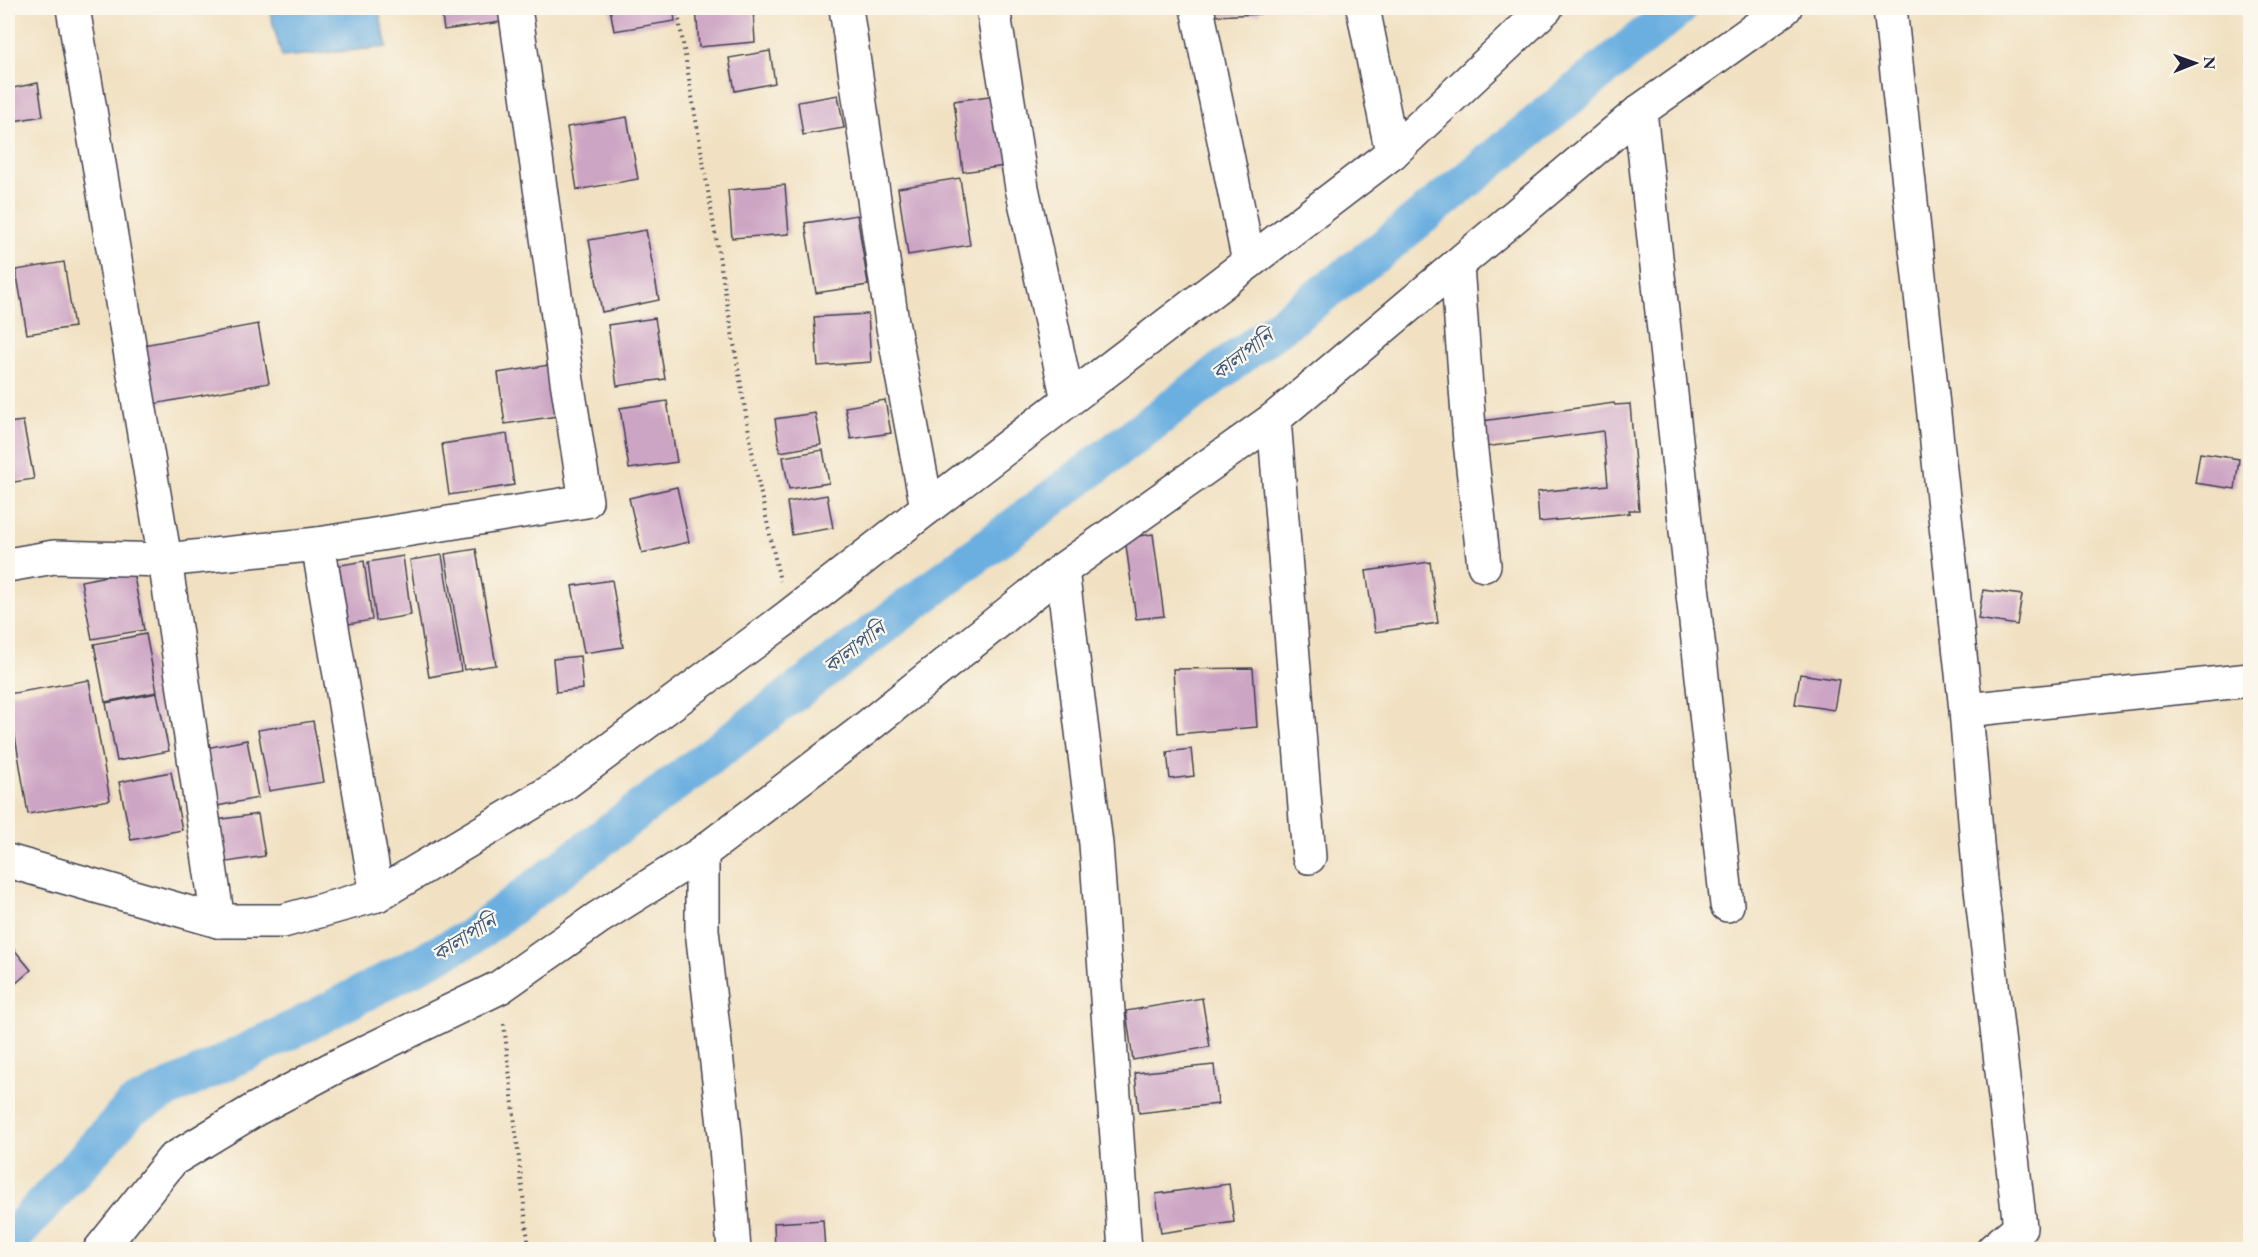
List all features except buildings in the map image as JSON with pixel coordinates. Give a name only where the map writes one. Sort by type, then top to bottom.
[{"type":"street","points":[[73,8],[165,560],[219,921]]},
{"type":"street","points":[[8,565],[54,557],[165,560],[318,544],[586,501],[514,8]]},
{"type":"street","points":[[846,8],[892,322],[927,508]]},
{"type":"street","points":[[993,8],[1022,188],[1068,400]]},
{"type":"street","points":[[1197,8],[1249,262]]},
{"type":"street","points":[[1363,8],[1392,153]]},
{"type":"street","points":[[100,1250],[172,1160],[256,1109],[335,1067],[500,987],[598,918],[702,853],[862,731],[1062,570],[1274,419],[1640,111],[1785,8]]},
{"type":"street","points":[[1890,8],[1966,710],[1980,880],[2020,1227],[1994,1250]]},
{"type":"street","points":[[8,861],[219,921],[283,921],[377,895],[566,783],[788,617],[1392,153],[1543,9]]},
{"type":"street","points":[[1640,111],[1727,905]]},
{"type":"street","points":[[1457,266],[1470,442],[1484,566]]},
{"type":"street","points":[[1274,419],[1309,857]]},
{"type":"street","points":[[318,544],[377,895]]},
{"type":"street","points":[[1062,570],[1096,844],[1125,1250]]},
{"type":"street","points":[[1966,710],[2250,680]]},
{"type":"street","points":[[702,853],[702,930],[725,1134],[734,1250]]},
{"type":"path","points":[[678,8],[754,462],[788,617]]},
{"type":"path","points":[[500,987],[529,1250]]},
{"type":"water","points":[[269,8],[378,8],[387,47],[282,57]]},
{"type":"waterway","name":"কালাপানি","points":[[8,1243],[132,1107],[300,1026],[471,937],[1382,249],[1679,8]]}]
